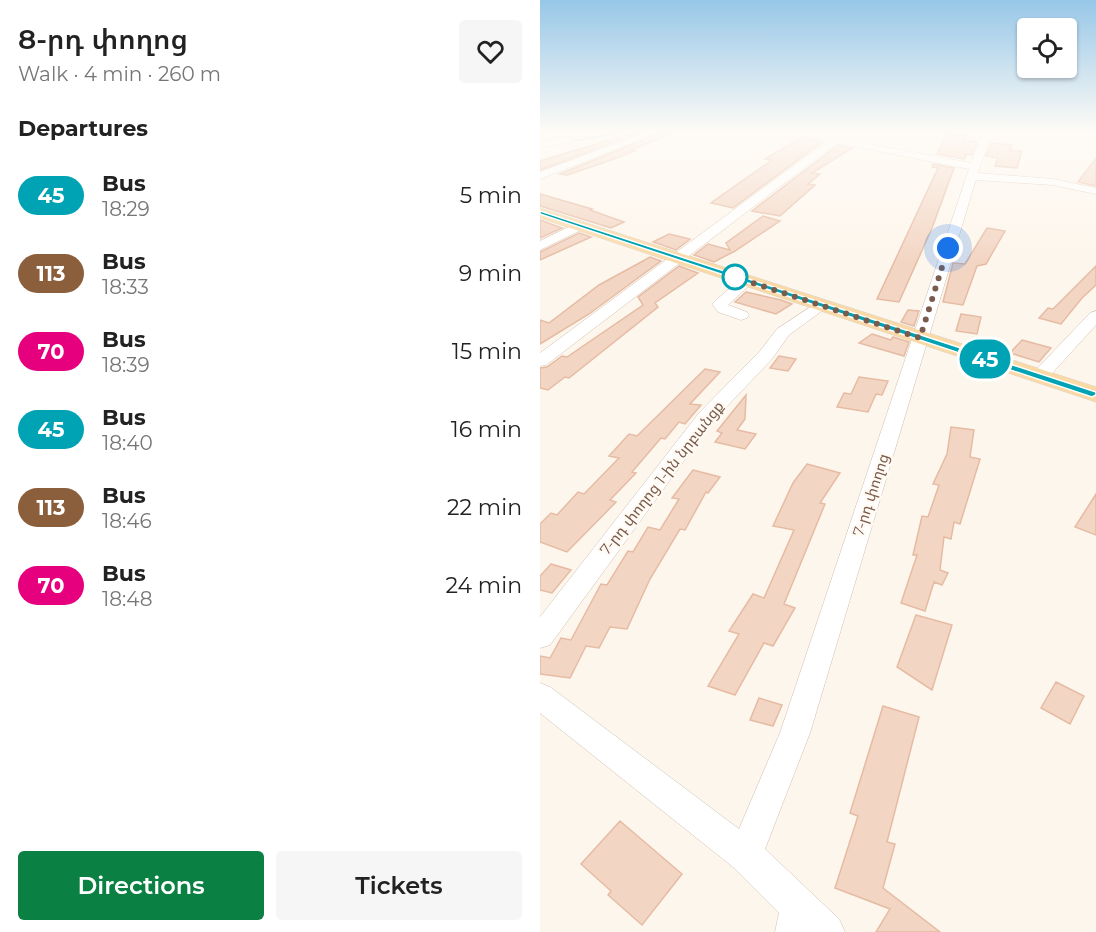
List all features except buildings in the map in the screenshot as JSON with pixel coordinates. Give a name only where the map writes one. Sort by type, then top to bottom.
[{"type":"main road","points":[[540,213],[1096,395]]},
{"type":"street","points":[[540,361],[788,175]]},
{"type":"street","name":"7-րդ փողոց","points":[[745,855],[795,733],[973,175]]},
{"type":"street","points":[[1002,175],[1053,182],[1096,191]]},
{"type":"street","points":[[540,246],[579,225]]},
{"type":"street","points":[[741,315],[723,309],[720,304],[747,281]]},
{"type":"street","name":"7-րդ փողոց 1-ին նրբանցք","points":[[540,637],[706,417],[766,355],[783,332],[821,305]]},
{"type":"street","points":[[1040,376],[1096,316]]},
{"type":"street","points":[[540,696],[745,855],[796,919],[826,932]]},
{"type":"bus line","name":"45","points":[[540,213],[1096,395]]},
{"type":"route","points":[[735,277],[729,275],[920,338],[948,248]]}]
